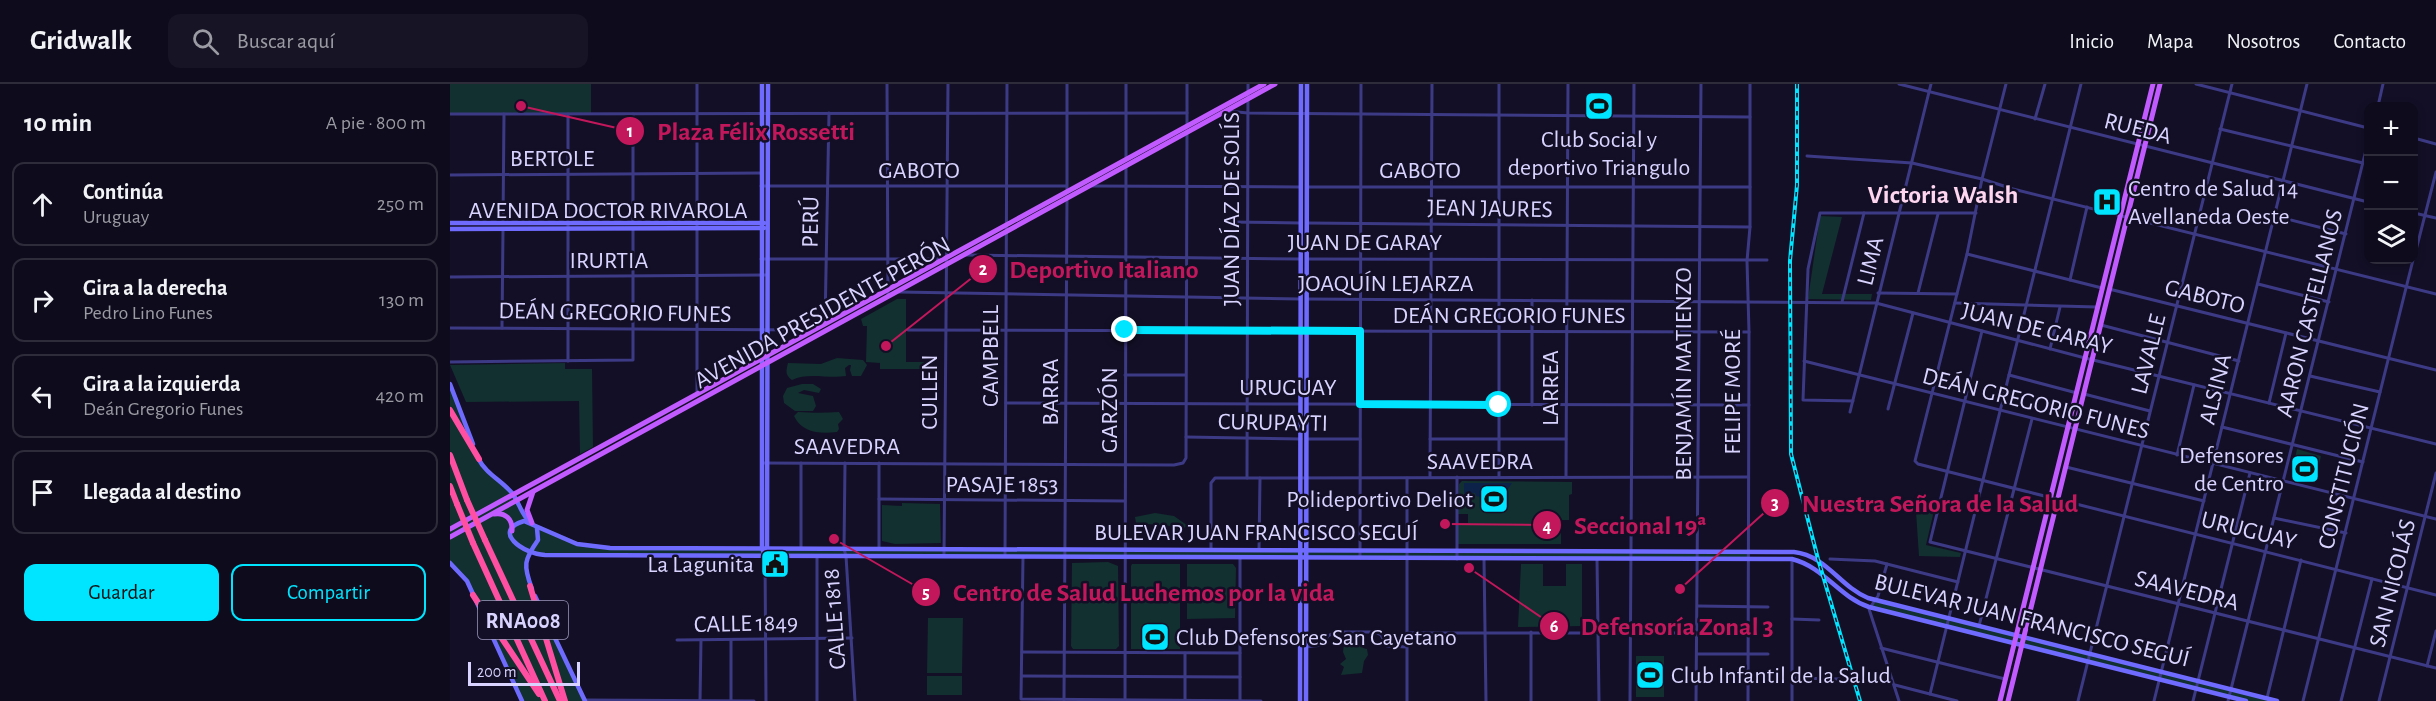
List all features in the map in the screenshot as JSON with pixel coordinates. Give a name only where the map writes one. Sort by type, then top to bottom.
[{"type":"highway","points":[[450,410],[479,459]]},
{"type":"highway","name":"RNA008","points":[[450,455],[467,500],[560,701]]},
{"type":"highway","name":"RNA008","points":[[450,486],[544,701]]},
{"type":"highway","name":"RNA008","points":[[530,586],[565,701]]},
{"type":"highway","points":[[473,595],[544,701]]},
{"type":"main road","points":[[762,84],[765,113],[765,556]]},
{"type":"main road","points":[[764,186],[762,173],[768,84]]},
{"type":"main road","name":"AVENIDA PRESIDENTE PERÓN","points":[[1187,129],[1227,110],[1264,84]]},
{"type":"main road","name":"AVENIDA PRESIDENTE PERÓN","points":[[888,294],[897,292],[946,262],[963,255],[1067,192],[1275,84]]},
{"type":"main road","points":[[1300,701],[1301,84]]},
{"type":"main road","points":[[1306,701],[1307,84]]},
{"type":"main road","points":[[2008,701],[2110,290],[2153,84]]},
{"type":"main road","points":[[2141,146],[2160,84]]},
{"type":"main road","name":"AVENIDA PRESIDENTE PERÓN","points":[[1067,192],[1089,186],[1126,162]]},
{"type":"main road","points":[[2000,701],[2098,307],[2124,217]]},
{"type":"main road","name":"AVENIDA DOCTOR RIVAROLA","points":[[450,224],[764,226]]},
{"type":"main road","name":"AVENIDA DOCTOR RIVAROLA","points":[[450,229],[503,226]]},
{"type":"main road","name":"AVENIDA PRESIDENTE PERÓN","points":[[450,529],[512,494],[697,398],[1007,228]]},
{"type":"main road","name":"AVENIDA PRESIDENTE PERÓN","points":[[765,361],[816,330],[825,328]]},
{"type":"main road","points":[[450,384],[479,459],[489,474],[512,494],[533,524]]},
{"type":"main road","name":"AVENIDA PRESIDENTE PERÓN","points":[[450,537],[697,398]]},
{"type":"main road","points":[[534,491],[527,510],[539,537],[530,550],[525,566],[530,586],[585,700]]},
{"type":"main road","points":[[490,515],[499,513],[508,517],[513,526],[512,531]]},
{"type":"main road","points":[[512,531],[521,522],[533,524]]},
{"type":"main road","name":"BULEVAR JUAN FRANCISCO SEGUÍ","points":[[533,524],[564,540],[590,547],[1794,552],[1814,556],[1851,589],[1875,600],[2277,701]]},
{"type":"main road","name":"BULEVAR JUAN FRANCISCO SEGUÍ","points":[[512,531],[513,541],[520,548],[544,555],[1792,559],[1812,566],[1851,598],[1869,607],[2196,688],[2229,699],[2246,701]]},
{"type":"main road","points":[[450,563],[461,573],[473,595],[522,701]]},
{"type":"street","points":[[697,84],[697,398]]},
{"type":"street","points":[[887,84],[888,294]]},
{"type":"street","name":"CULLEN","points":[[944,557],[948,84]]},
{"type":"street","name":"CAMPBELL","points":[[1005,557],[1007,84]]},
{"type":"street","name":"BARRA","points":[[1064,700],[1067,84]]},
{"type":"street","name":"GARZÓN","points":[[1125,700],[1126,84]]},
{"type":"street","points":[[1186,437],[1187,84]]},
{"type":"street","name":"JUAN DÍAZ DE SOLÍS","points":[[1247,478],[1248,84]]},
{"type":"street","points":[[1360,558],[1361,84]]},
{"type":"street","points":[[1430,477],[1432,84]]},
{"type":"street","points":[[1499,84],[1499,477]]},
{"type":"street","name":"LARREA","points":[[1566,477],[1568,84]]},
{"type":"street","points":[[1630,701],[1634,84]]},
{"type":"street","name":"BENJAMÍN MATIENZO","points":[[1696,701],[1699,559],[1701,84]]},
{"type":"street","name":"FELIPE MORÉ","points":[[1748,701],[1749,301],[1747,261],[1750,227],[1750,84]]},
{"type":"street","name":"RUEDA","points":[[1899,84],[2364,201]]},
{"type":"street","name":"LIMA","points":[[1850,412],[1932,84]]},
{"type":"street","points":[[1932,394],[2006,84]]},
{"type":"street","points":[[2035,119],[2045,84]]},
{"type":"street","points":[[1930,694],[2082,84]]},
{"type":"street","points":[[2196,84],[2364,127]]},
{"type":"street","name":"LAVALLE","points":[[2078,701],[2232,84]]},
{"type":"street","name":"ALSINA","points":[[2154,701],[2307,84]]},
{"type":"street","points":[[2379,102],[2383,84]]},
{"type":"street","points":[[1227,110],[1248,113],[1499,117],[1750,117]]},
{"type":"street","name":"PERÚ","points":[[825,328],[829,113]]},
{"type":"street","points":[[450,114],[1187,113]]},
{"type":"street","points":[[502,327],[504,114]]},
{"type":"street","points":[[568,114],[568,361]]},
{"type":"street","points":[[450,362],[633,360],[633,114]]},
{"type":"street","points":[[2220,129],[2363,162]]},
{"type":"street","points":[[2418,139],[2436,144]]},
{"type":"street","points":[[1808,156],[1912,163],[2436,294]]},
{"type":"street","name":"AARON CASTELLANOS","points":[[2229,699],[2364,156]]},
{"type":"street","name":"CONSTITUCIÓN","points":[[2418,239],[2436,172]]},
{"type":"street","name":"BERTOLE","points":[[450,175],[762,173]]},
{"type":"street","name":"GABOTO","points":[[764,186],[1007,186],[1067,192]]},
{"type":"street","name":"GABOTO","points":[[1089,186],[1750,187]]},
{"type":"street","points":[[2070,279],[2087,207]]},
{"type":"street","points":[[1853,401],[1803,400],[1808,269],[1820,213],[1976,213]]},
{"type":"street","points":[[1842,302],[1864,213]]},
{"type":"street","points":[[1918,293],[1938,213]]},
{"type":"street","points":[[2418,214],[2436,218]]},
{"type":"street","points":[[2275,216],[2346,234]]},
{"type":"street","name":"JEAN JAURES","points":[[1230,222],[1750,227]]},
{"type":"street","name":"GABOTO","points":[[1967,254],[2248,324],[2389,356],[2436,370]]},
{"type":"street","name":"JUAN DE GARAY","points":[[963,255],[1301,259],[1767,260]]},
{"type":"street","points":[[764,259],[888,259],[946,262]]},
{"type":"street","name":"CONSTITUCIÓN","points":[[2303,701],[2412,264]]},
{"type":"street","name":"IRURTIA","points":[[450,277],[764,275]]},
{"type":"street","points":[[2258,284],[2329,302]]},
{"type":"street","name":"JOAQUÍN LEJARZA","points":[[897,292],[1360,300],[1876,303]]},
{"type":"street","points":[[1878,293],[1957,294]]},
{"type":"street","points":[[1532,300],[1533,405]]},
{"type":"street","name":"JUAN DE GARAY","points":[[1876,303],[2092,360],[2436,444]]},
{"type":"street","points":[[1955,303],[2098,307]]},
{"type":"street","points":[[2050,349],[2060,306]]},
{"type":"street","points":[[1888,409],[1913,313]]},
{"type":"street","points":[[2101,325],[2239,361]]},
{"type":"street","name":"DEÁN GREGORIO FUNES","points":[[450,328],[816,330]]},
{"type":"street","name":"DEÁN GREGORIO FUNES","points":[[909,330],[1749,332]]},
{"type":"street","points":[[1947,471],[1982,331]]},
{"type":"street","points":[[2269,403],[2286,333]]},
{"type":"street","name":"DEÁN GREGORIO FUNES","points":[[1804,361],[2436,519]]},
{"type":"street","points":[[1125,375],[1185,375]]},
{"type":"street","points":[[2009,375],[2077,393]]},
{"type":"street","points":[[2310,376],[2380,392]]},
{"type":"street","points":[[2177,455],[2194,385]]},
{"type":"street","name":"URUGUAY","points":[[1932,394],[1915,461],[1918,464],[2337,568],[2436,595]]},
{"type":"street","points":[[2084,394],[2150,411]]},
{"type":"street","name":"URUGUAY","points":[[1006,403],[1749,405]]},
{"type":"street","points":[[1979,626],[2032,419]]},
{"type":"street","points":[[2222,427],[2363,462]]},
{"type":"street","name":"SAAVEDRA","points":[[764,462],[1174,465],[1183,463],[1186,458],[1186,437]]},
{"type":"street","name":"CURUPAYTI","points":[[1186,437],[1360,439]]},
{"type":"street","points":[[1430,439],[1566,439]]},
{"type":"street","points":[[801,463],[801,548]]},
{"type":"street","name":"CALLE 1818","points":[[845,463],[844,549],[855,701]]},
{"type":"street","points":[[879,463],[879,549]]},
{"type":"street","points":[[2066,466],[2204,501]]},
{"type":"street","name":"SAAVEDRA","points":[[1947,471],[1930,542],[2436,668]]},
{"type":"street","points":[[2193,701],[2250,473]]},
{"type":"street","name":"SAN NICOLÁS","points":[[2379,701],[2436,473]]},
{"type":"street","name":"SAAVEDRA","points":[[1211,550],[1212,480],[1360,477],[1749,477]]},
{"type":"street","points":[[1407,477],[1407,701]]},
{"type":"street","points":[[1457,477],[1457,559]]},
{"type":"street","points":[[1259,550],[1260,478]]},
{"type":"street","name":"PASAJE 1853","points":[[879,499],[1125,501]]},
{"type":"street","points":[[2274,518],[2346,533]]},
{"type":"street","points":[[765,556],[766,701]]},
{"type":"street","points":[[817,556],[817,701]]},
{"type":"street","points":[[1023,557],[1021,699],[1262,701]]},
{"type":"street","points":[[1240,558],[1240,701]]},
{"type":"street","points":[[1484,559],[1486,701]]},
{"type":"street","points":[[1597,559],[1599,701]]},
{"type":"street","points":[[1792,559],[1792,701]]},
{"type":"street","points":[[1830,559],[1868,560],[1958,582]]},
{"type":"street","points":[[2266,698],[2301,560]]},
{"type":"street","points":[[1887,564],[1878,596],[1869,607],[1899,701]]},
{"type":"street","points":[[2341,701],[2372,579]]},
{"type":"street","points":[[1698,606],[1768,607]]},
{"type":"street","points":[[1792,619],[1819,620]]},
{"type":"street","points":[[2427,666],[2436,631]]},
{"type":"street","points":[[1306,647],[1322,645],[1328,636],[1335,632],[1375,632],[1382,635],[1387,646],[1407,646]]},
{"type":"street","points":[[1531,632],[1531,701]]},
{"type":"street","points":[[1407,633],[1697,633]]},
{"type":"street","name":"CALLE 1849","points":[[677,640],[852,638]]},
{"type":"street","points":[[700,701],[701,640]]},
{"type":"street","points":[[731,640],[731,701]]},
{"type":"street","points":[[1881,648],[2006,679]]},
{"type":"street","points":[[1022,652],[1240,653]]},
{"type":"street","points":[[1185,653],[1185,701]]},
{"type":"street","points":[[1697,654],[1768,654]]},
{"type":"street","points":[[1022,676],[1240,677]]},
{"type":"street","points":[[1792,678],[1840,679]]},
{"type":"street","points":[[1895,685],[1957,701]]},
{"type":"street","points":[[585,700],[754,701]]},
{"type":"green space","points":[[450,84],[591,84],[591,113],[450,113]]},
{"type":"green space","points":[[1820,216],[1842,217],[1822,294],[1872,294],[1871,300],[1808,299]]},
{"type":"green space","points":[[897,299],[906,299],[906,362],[924,362],[924,369],[880,369],[880,363],[866,362],[867,326],[863,326],[861,319]]},
{"type":"green space","points":[[837,358],[863,360],[867,365],[861,376],[852,376],[851,365],[845,368],[846,376],[805,376],[792,380],[787,375],[788,363],[821,364]]},
{"type":"green space","points":[[565,363],[565,369],[592,369],[593,447],[580,454],[579,401],[466,402],[450,365]]},
{"type":"green space","points":[[450,384],[479,459],[505,487],[530,522],[590,547],[1748,551],[1748,559],[529,553],[525,561],[530,586],[585,701],[522,701],[467,581],[450,563]]},
{"type":"green space","points":[[813,384],[821,389],[819,393],[804,390],[798,393],[813,396],[816,406],[813,411],[795,411],[784,403],[783,396],[787,388]]},
{"type":"green space","points":[[798,412],[839,412],[843,419],[838,424],[837,432],[824,433],[807,429],[797,422],[794,416]]},
{"type":"green space","name":"Defensores de Centro","points":[[2297,449],[2321,456],[2315,483],[2291,478]]},
{"type":"green space","name":"Polideportivo Deliot","points":[[1462,481],[1572,482],[1572,494],[1569,495],[1569,520],[1561,520],[1561,544],[1458,544],[1458,523],[1468,523],[1468,514],[1458,514],[1459,484]]},
{"type":"green space","points":[[1915,497],[1936,502],[1926,545],[1961,553],[1960,557],[1919,556]]},
{"type":"green space","points":[[902,503],[940,504],[941,543],[895,544],[882,541],[882,505],[902,506]]},
{"type":"green space","points":[[1155,513],[1174,516],[1188,526],[1177,531],[1170,526],[1136,523],[1135,517]]},
{"type":"green space","points":[[1108,562],[1118,566],[1119,646],[1116,649],[1073,649],[1071,646],[1072,563]]},
{"type":"green space","points":[[1132,564],[1180,564],[1180,649],[1131,649]]},
{"type":"green space","points":[[1187,564],[1233,564],[1236,568],[1235,618],[1187,619]]},
{"type":"green space","points":[[1521,564],[1543,564],[1543,586],[1566,586],[1566,564],[1582,564],[1582,626],[1518,627]]},
{"type":"green space","points":[[1875,600],[2277,701],[2246,701],[1869,607]]},
{"type":"green space","points":[[928,618],[963,618],[962,673],[927,673]]},
{"type":"green space","points":[[1349,636],[1360,636],[1360,644],[1367,649],[1368,655],[1364,661],[1362,673],[1341,675],[1344,667],[1340,664],[1346,659],[1343,652],[1344,644],[1348,644]]},
{"type":"green space","name":"Club Infantil de la Salud","points":[[1636,656],[1664,656],[1664,697],[1636,697]]},
{"type":"green space","points":[[927,676],[962,676],[962,695],[927,695]]},
{"type":"water","points":[[1464,483],[1512,483],[1504,495],[1491,494],[1486,498],[1476,496],[1475,493],[1471,493],[1471,497],[1464,497]]},
{"type":"railway","points":[[1797,84],[1797,185],[1790,261],[1791,454],[1818,559],[1860,701]]},
{"type":"place","name":"Plaza Félix Rossetti","points":[[521,106]]},
{"type":"place","name":"Club Social y deportivo Triangulo","points":[[1599,106]]},
{"type":"place","name":"Centro de Salud 14 Avellaneda Oeste","points":[[2107,202]]},
{"type":"place","name":"Deportivo Italiano","points":[[886,346]]},
{"type":"place","name":"Defensores de Centro","points":[[2305,469]]},
{"type":"place","name":"Polideportivo Deliot","points":[[1494,499]]},
{"type":"place","name":"Seccional 19ª","points":[[1445,524]]},
{"type":"place","name":"Centro de Salud Luchemos por la vida","points":[[834,539]]},
{"type":"place","name":"La Lagunita","points":[[775,564]]},
{"type":"place","name":"Defensoría Zonal 3","points":[[1469,568]]},
{"type":"place","name":"Nuestra Señora de la Salud","points":[[1680,589]]},
{"type":"place","name":"Club Defensores San Cayetano","points":[[1155,637]]},
{"type":"place","name":"Club Infantil de la Salud","points":[[1650,675]]},
{"type":"district","name":"Victoria Walsh","points":[[1943,194]]},
{"type":"route","points":[[1125,330],[1360,331],[1360,404],[1499,405]]}]
